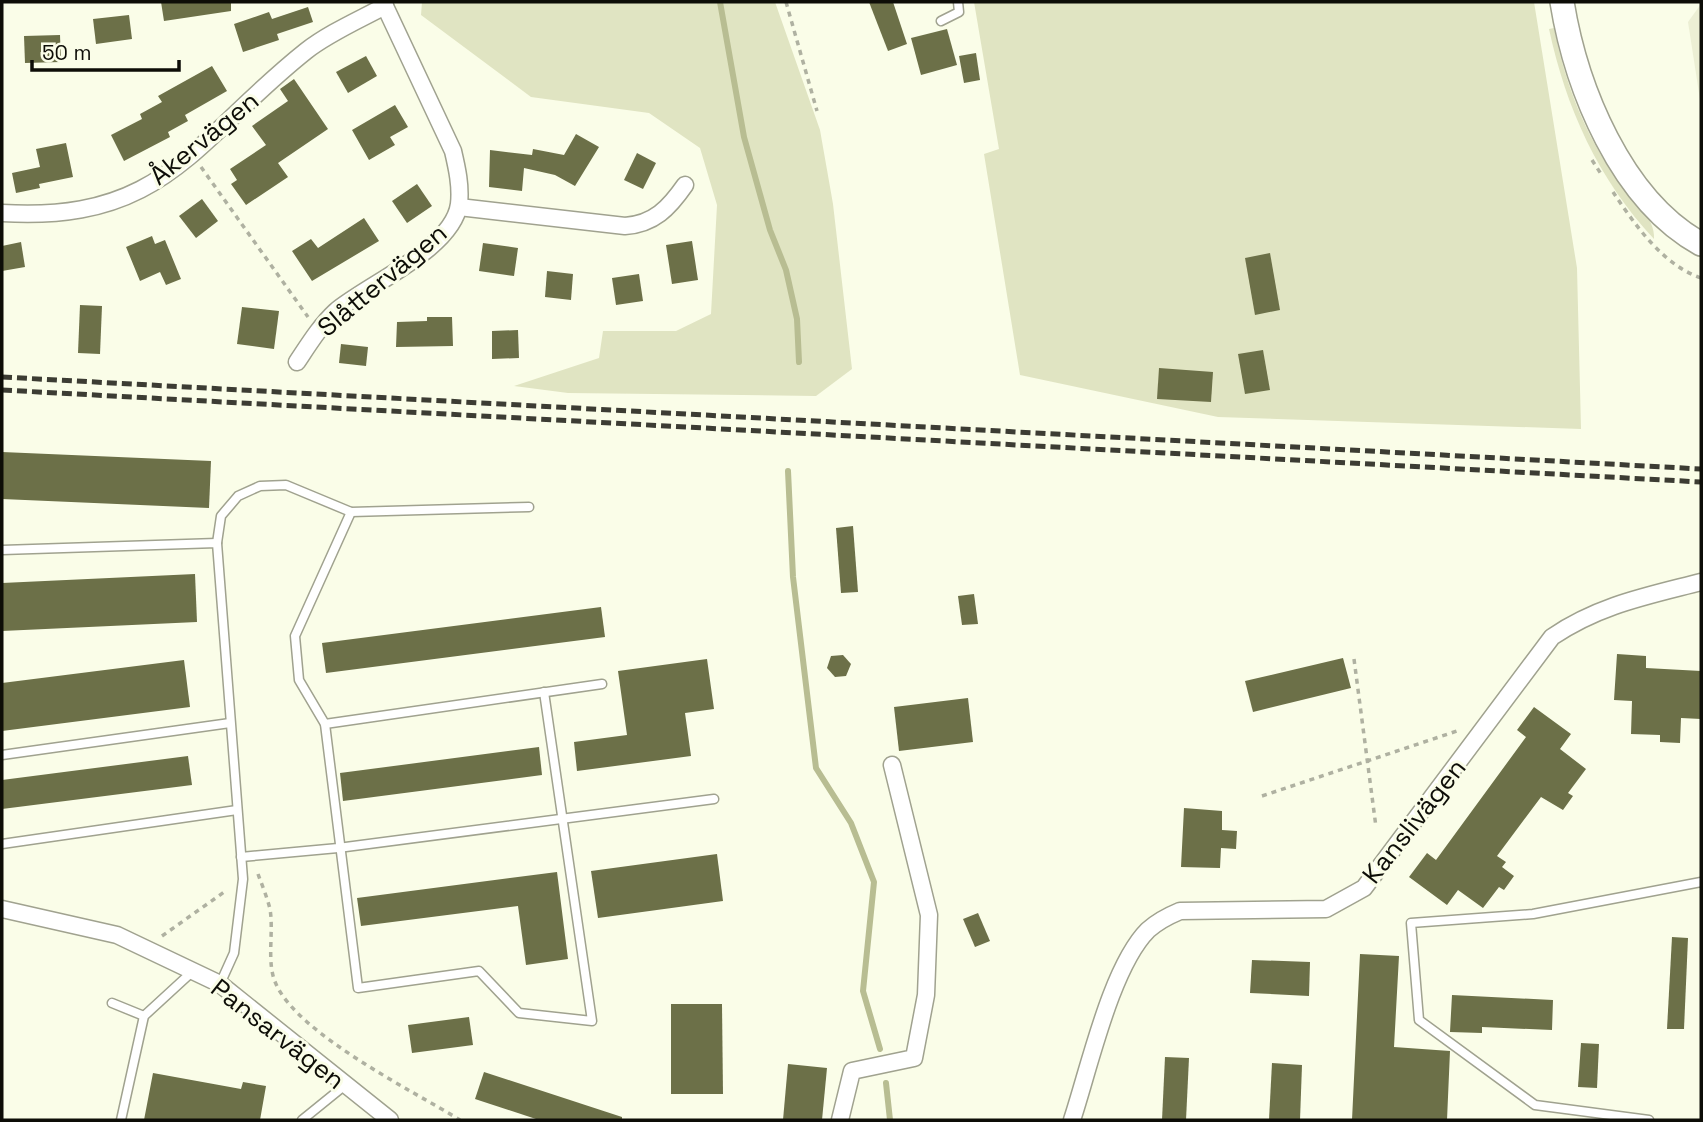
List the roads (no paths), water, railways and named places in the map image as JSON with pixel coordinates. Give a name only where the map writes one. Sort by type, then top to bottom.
[{"type":"street","points":[[1562,2],[1583,86],[1616,156],[1664,216],[1701,244]]},
{"type":"street","name":"Åkervägen","points":[[2,213],[47,215],[102,207],[158,181],[193,155],[303,53],[384,4]]},
{"type":"street","name":"Slåttervägen","points":[[297,362],[318,330],[338,310],[428,248],[445,230],[459,206],[453,151],[384,4]]},
{"type":"street","points":[[459,206],[625,226],[645,225],[660,214],[685,185]]},
{"type":"street","name":"Kanslivägen","points":[[1072,1120],[1121,971],[1146,932],[1161,919],[1180,911],[1325,909],[1364,888],[1552,637],[1582,617],[1620,603],[1701,582]]},
{"type":"street","points":[[840,1120],[852,1071],[914,1058],[926,995],[929,915],[892,765]]},
{"type":"street","name":"Pansarvägen","points":[[2,909],[117,935],[220,984],[344,1086],[390,1120]]},
{"type":"lane","points":[[941,21],[959,12],[958,2]]},
{"type":"lane","points":[[220,984],[234,953],[243,879],[217,543],[221,516],[238,496],[260,486],[286,485],[351,512],[529,507]]},
{"type":"lane","points":[[351,512],[295,636],[299,680],[325,724],[338,848],[358,988],[479,971],[519,1013],[592,1021],[544,692]]},
{"type":"lane","points":[[2,550],[217,543]]},
{"type":"lane","points":[[325,724],[602,684]]},
{"type":"lane","points":[[2,755],[230,723]]},
{"type":"lane","points":[[241,857],[338,848],[714,799]]},
{"type":"lane","points":[[2,844],[237,810]]},
{"type":"lane","points":[[1650,1120],[1535,1105],[1419,1020],[1412,923],[1533,914],[1701,882]]},
{"type":"lane","points":[[121,1120],[144,1016],[193,971]]},
{"type":"lane","points":[[112,1003],[144,1016]]},
{"type":"lane","points":[[302,1120],[344,1086]]},
{"type":"waterway","points":[[720,2],[744,137],[770,230],[786,270],[797,319],[799,362]]},
{"type":"waterway","points":[[788,471],[793,577],[816,768],[851,823],[874,882],[863,991],[880,1049]]},
{"type":"waterway","points":[[886,1083],[890,1120]]},
{"type":"railway","points":[[2,377],[1701,469]]},
{"type":"railway","points":[[2,390],[1701,482]]}]
